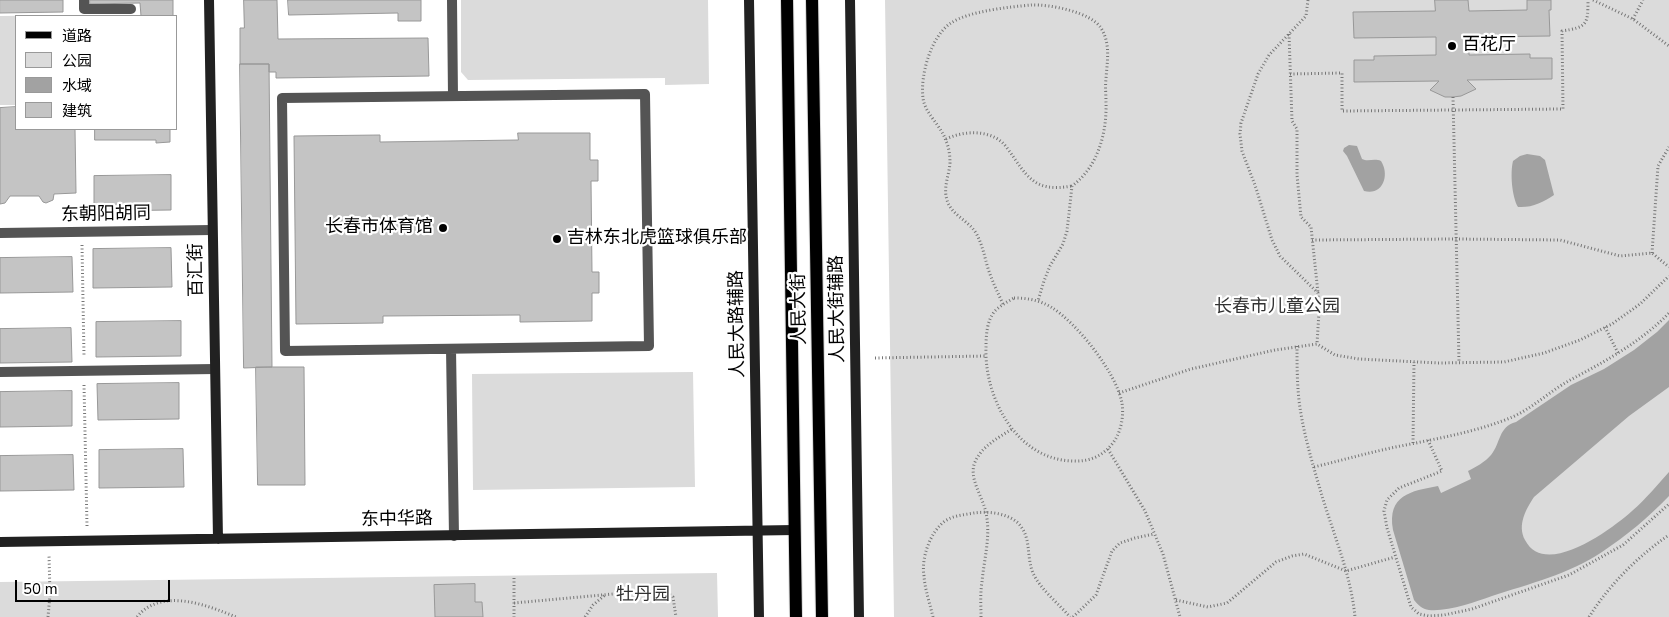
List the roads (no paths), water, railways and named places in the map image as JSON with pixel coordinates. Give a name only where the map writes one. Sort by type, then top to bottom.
[{"type":"main road","name":"人民大街","points":[[787,0],[796,617]]},
{"type":"main road","name":"人民大街","points":[[812,0],[822,617]]},
{"type":"street","points":[[84,0],[84,9],[131,9]]},
{"type":"street","name":"百汇街","points":[[209,0],[218,539]]},
{"type":"street","points":[[452,0],[453,96]]},
{"type":"street","name":"人民大路辅路","points":[[749,0],[759,617]]},
{"type":"street","name":"人民大街辅路","points":[[850,0],[859,617]]},
{"type":"street","points":[[645,94],[648,346],[451,349],[285,351],[282,98],[645,94]]},
{"type":"street","name":"东朝阳胡同","points":[[0,233],[212,230]]},
{"type":"street","points":[[451,349],[454,536]]},
{"type":"street","points":[[0,372],[215,369]]},
{"type":"street","name":"东中华路","points":[[0,542],[795,530]]},
{"type":"water","points":[[1349,145],[1357,146],[1362,159],[1381,161],[1384,167],[1385,178],[1376,190],[1371,192],[1364,191],[1343,151]]},
{"type":"water","points":[[1527,154],[1540,156],[1545,160],[1554,195],[1528,207],[1518,207],[1513,191],[1512,166],[1513,161]]},
{"type":"water","points":[[1669,320],[1669,387],[1629,416],[1534,497],[1522,523],[1523,534],[1525,540],[1535,551],[1547,554],[1562,553],[1578,547],[1610,529],[1642,502],[1669,472],[1669,496],[1645,519],[1611,546],[1576,566],[1534,583],[1452,608],[1429,610],[1419,605],[1414,600],[1393,530],[1392,518],[1397,502],[1410,493],[1419,490],[1438,486],[1441,493],[1471,479],[1468,471],[1491,455],[1503,431],[1510,424],[1516,422],[1571,385],[1604,369],[1634,350]]},
{"type":"place","name":"百花厅","points":[[1452,46]]},
{"type":"place","name":"长春市体育馆","points":[[443,228]]},
{"type":"place","name":"吉林东北虎篮球俱乐部","points":[[557,239]]},
{"type":"park label","name":"长春市儿童公园","points":[[1277,308]]},
{"type":"park label","name":"牡丹园","points":[[643,596]]}]
